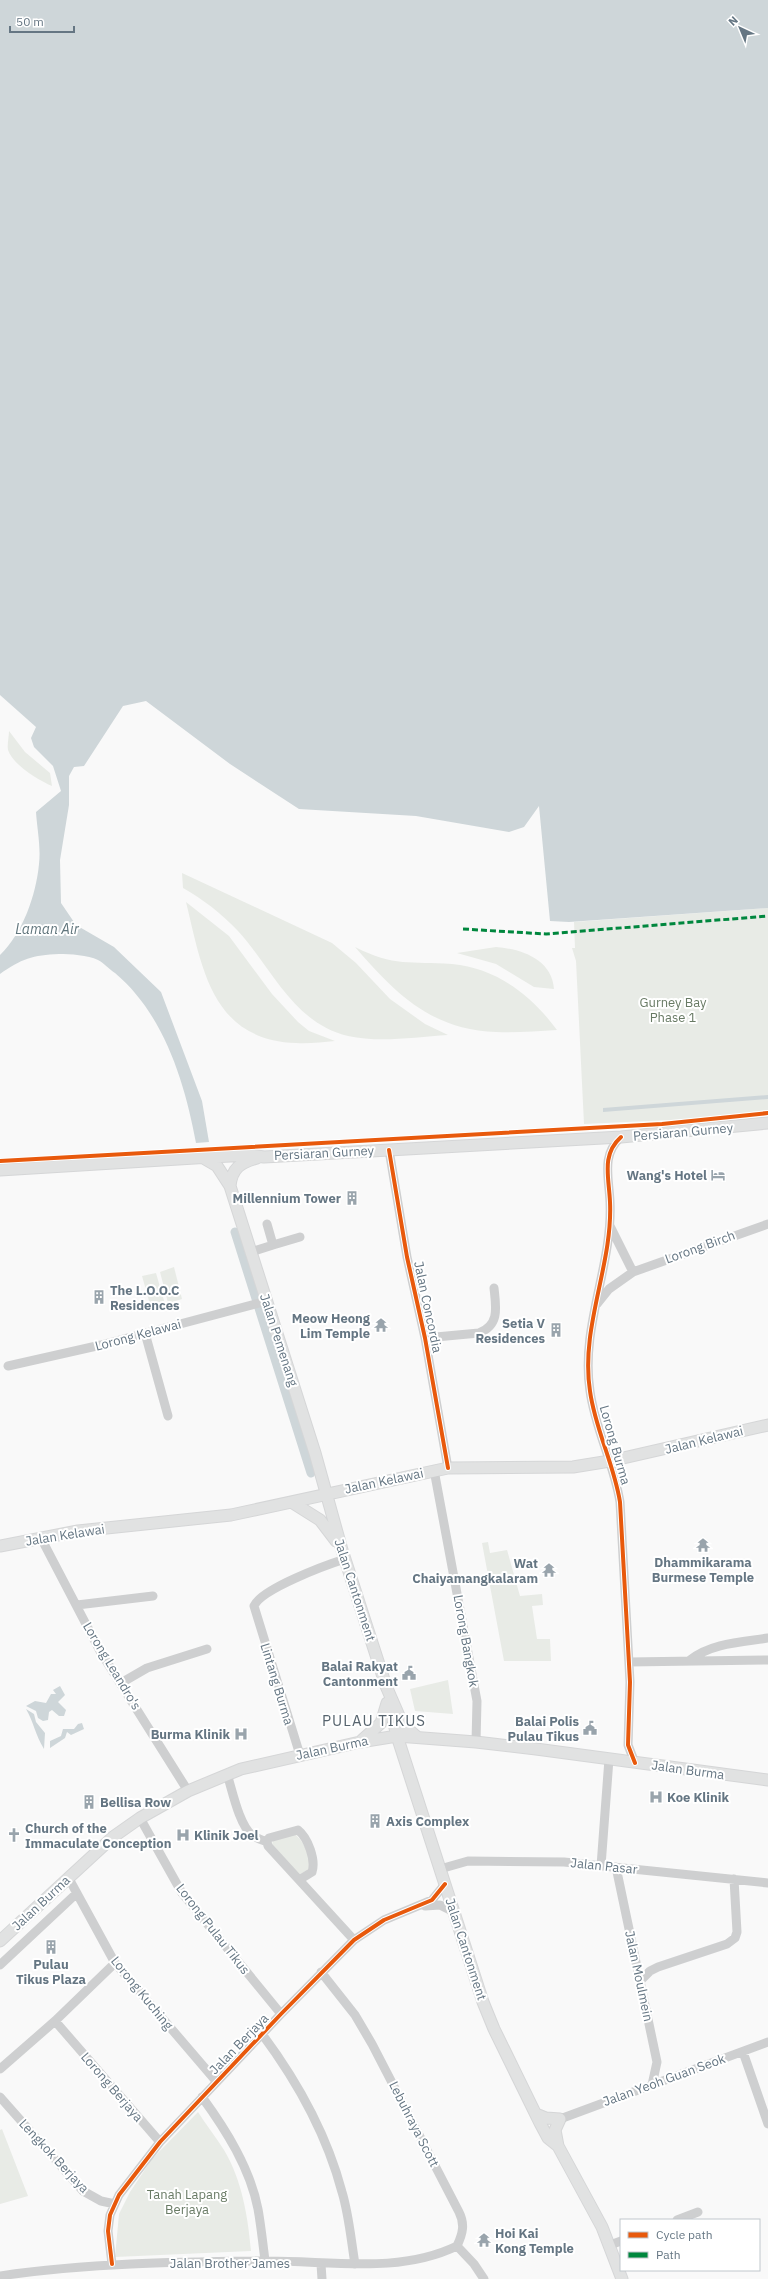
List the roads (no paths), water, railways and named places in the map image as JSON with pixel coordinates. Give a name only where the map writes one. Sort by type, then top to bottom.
[{"type":"main road","name":"Persiaran Gurney","points":[[0,1170],[250,1155],[264,1157],[621,1137],[768,1124]]},
{"type":"main road","points":[[230,1186],[233,1173],[237,1167],[245,1162],[264,1157]]},
{"type":"main road","name":"Jalan Pemenang","points":[[205,1158],[217,1166],[230,1186],[251,1252],[259,1303],[327,1494]]},
{"type":"main road","name":"Jalan Kelawai","points":[[0,1546],[108,1528],[197,1520],[293,1503],[327,1494],[448,1468],[573,1467],[610,1461],[768,1425]]},
{"type":"main road","name":"Jalan Cantonment","points":[[327,1494],[343,1555],[386,1686],[393,1698],[403,1725],[418,1737]]},
{"type":"main road","points":[[293,1503],[320,1520],[343,1555]]},
{"type":"main road","name":"Jalan Cantonment","points":[[386,1686],[387,1700],[397,1736],[454,1912],[494,2029],[516,2078],[548,2138],[558,2146]]},
{"type":"main road","points":[[360,1742],[381,1723],[387,1700]]},
{"type":"main road","name":"Jalan Burma","points":[[0,1941],[99,1848],[140,1818],[188,1791],[227,1774],[300,1755],[360,1742],[397,1736],[476,1742],[768,1780]]},
{"type":"main road","points":[[536,2114],[546,2118],[560,2119]]},
{"type":"main road","name":"Jalan Cantonment","points":[[560,2119],[555,2130],[558,2146],[592,2207],[610,2245],[622,2279]]},
{"type":"street","name":"Lorong Burma","points":[[621,1137],[612,1144],[607,1156],[610,1226],[595,1307],[589,1355],[590,1392],[616,1480],[621,1509],[629,1662],[628,1745],[635,1762]]},
{"type":"street","name":"Jalan Concordia","points":[[389,1150],[407,1258],[425,1338],[448,1468]]},
{"type":"street","points":[[267,1224],[273,1245]]},
{"type":"street","name":"Lorong Birch","points":[[595,1307],[609,1289],[633,1272],[768,1224]]},
{"type":"street","points":[[610,1226],[633,1272]]},
{"type":"street","points":[[251,1252],[300,1237]]},
{"type":"street","points":[[425,1338],[479,1333],[487,1330],[491,1326],[496,1313],[494,1288]]},
{"type":"street","name":"Lorong Kelawai","points":[[8,1366],[145,1333],[259,1303]]},
{"type":"street","points":[[145,1333],[168,1416]]},
{"type":"street","name":"Lorong Bangkok","points":[[434,1470],[477,1701],[476,1742]]},
{"type":"street","name":"Lorong Leandro's","points":[[42,1538],[100,1651],[188,1791]]},
{"type":"street","name":"Lintang Burma","points":[[300,1755],[254,1606],[260,1597],[343,1555]]},
{"type":"street","points":[[77,1605],[153,1596]]},
{"type":"street","points":[[690,1660],[699,1653],[710,1648],[768,1638]]},
{"type":"street","points":[[121,1683],[147,1668],[207,1649]]},
{"type":"street","points":[[629,1662],[768,1660]]},
{"type":"street","points":[[601,1866],[609,1759]]},
{"type":"street","points":[[227,1774],[232,1796],[248,1830],[252,1835],[267,1842],[268,1846],[354,1940]]},
{"type":"street","name":"Lorong Pulau Tikus","points":[[140,1818],[185,1898],[281,2014]]},
{"type":"street","points":[[267,1842],[269,1838],[291,1831],[298,1830],[303,1834],[314,1864],[312,1872],[299,1880]]},
{"type":"street","name":"Jalan Pasar","points":[[440,1869],[468,1861],[564,1862],[768,1883]]},
{"type":"street","name":"Jalan Moulmein","points":[[616,1868],[657,2062],[652,2085]]},
{"type":"street","name":"Lorong Kuching","points":[[68,1877],[115,1964],[216,2081]]},
{"type":"street","points":[[640,1980],[650,1971],[658,1967],[727,1944],[735,1938],[737,1932],[734,1879]]},
{"type":"street","name":"Jalan Berjaya","points":[[112,2264],[108,2231],[110,2215],[129,2180],[160,2142],[216,2081],[321,1972],[354,1940],[384,1920],[418,1907],[437,1896],[445,1884]]},
{"type":"street","points":[[0,1965],[77,1893]]},
{"type":"street","name":"Jalan Berjaya","points":[[418,1907],[440,1905],[454,1912]]},
{"type":"street","points":[[636,1960],[644,1967],[658,1967]]},
{"type":"street","points":[[0,2069],[55,2021],[115,1964]]},
{"type":"street","name":"Lebuhraya Scott","points":[[321,1972],[355,2015],[372,2044],[464,2221],[463,2234],[457,2246]]},
{"type":"street","name":"Lorong Berjaya","points":[[55,2021],[160,2142]]},
{"type":"street","points":[[43,2031],[64,2031]]},
{"type":"street","points":[[262,2034],[296,2084],[329,2153],[346,2208],[355,2264]]},
{"type":"street","name":"Jalan Yeoh Guan Seok","points":[[560,2119],[768,2042]]},
{"type":"street","points":[[743,2052],[768,2124]]},
{"type":"street","name":"Lengkok Berjaya","points":[[0,2097],[84,2191],[101,2201],[115,2204]]},
{"type":"street","points":[[202,2097],[230,2140],[250,2184],[258,2208],[265,2261]]},
{"type":"street","points":[[680,2219],[698,2212]]},
{"type":"street","points":[[610,2245],[620,2241]]},
{"type":"street","points":[[457,2246],[474,2264],[484,2279]]},
{"type":"street","name":"Jalan Brother James","points":[[0,2276],[112,2264],[265,2261],[322,2264],[390,2263],[446,2251],[457,2246]]},
{"type":"street","points":[[322,2264],[322,2279]]},
{"type":"water","name":"Laman Air","points":[[0,0],[768,0],[768,908],[569,922],[550,921],[539,806],[524,827],[509,832],[416,816],[299,809],[230,764],[146,701],[123,706],[84,766],[74,767],[69,776],[69,805],[60,860],[61,903],[76,925],[114,947],[161,992],[202,1101],[209,1142],[196,1143],[186,1097],[170,1051],[147,1008],[132,990],[104,964],[94,958],[59,954],[34,957],[21,961],[0,974],[0,955],[22,925],[35,888],[39,858],[36,812],[61,791],[53,766],[34,747],[31,738],[36,727],[0,695]]},
{"type":"water","points":[[768,1095],[768,1099],[603,1112],[603,1108]]},
{"type":"water","points":[[60,1686],[65,1695],[58,1702],[66,1710],[64,1716],[59,1716],[52,1710],[49,1712],[48,1720],[43,1721],[38,1718],[36,1711],[26,1706],[35,1701],[46,1703],[51,1694],[56,1694],[53,1690]]},
{"type":"water","points":[[26,1709],[34,1714],[36,1722],[45,1733],[44,1749],[31,1719]]},
{"type":"water","points":[[82,1723],[84,1729],[71,1735],[67,1732],[65,1738],[50,1748],[50,1741],[61,1736],[63,1729],[74,1729],[78,1724]]},
{"type":"waterway","points":[[235,1232],[311,1473]]},
{"type":"place","name":"Wang's Hotel","points":[[718,1175]]},
{"type":"place","name":"Millennium Tower","points":[[352,1198]]},
{"type":"place","name":"The L.O.O.C Residences","points":[[99,1297]]},
{"type":"place","name":"Meow Heong Lim Temple","points":[[381,1325]]},
{"type":"place","name":"Setia V Residences","points":[[556,1330]]},
{"type":"place","name":"Dhammikarama Burmese Temple","points":[[703,1545]]},
{"type":"place","name":"Wat Chaiyamangkalaram","points":[[549,1570]]},
{"type":"place","name":"Balai Rakyat Cantonment","points":[[409,1673]]},
{"type":"place","name":"Balai Polis Pulau Tikus","points":[[590,1728]]},
{"type":"place","name":"Burma Klinik","points":[[241,1734]]},
{"type":"place","name":"Koe Klinik","points":[[656,1797]]},
{"type":"place","name":"Bellisa Row","points":[[89,1802]]},
{"type":"place","name":"Axis Complex","points":[[375,1821]]},
{"type":"place","name":"Church of the Immaculate Conception","points":[[14,1835]]},
{"type":"place","name":"Klinik Joel","points":[[183,1835]]},
{"type":"place","name":"Pulau Tikus Plaza","points":[[51,1947]]},
{"type":"place","name":"Hoi Kai Kong Temple","points":[[484,2240]]},
{"type":"district","name":"PULAU TIKUS","points":[[374,1720]]},
{"type":"park label","name":"Gurney Bay Phase 1","points":[[673,1010]]},
{"type":"park label","name":"Tanah Lapang Berjaya","points":[[187,2202]]}]
